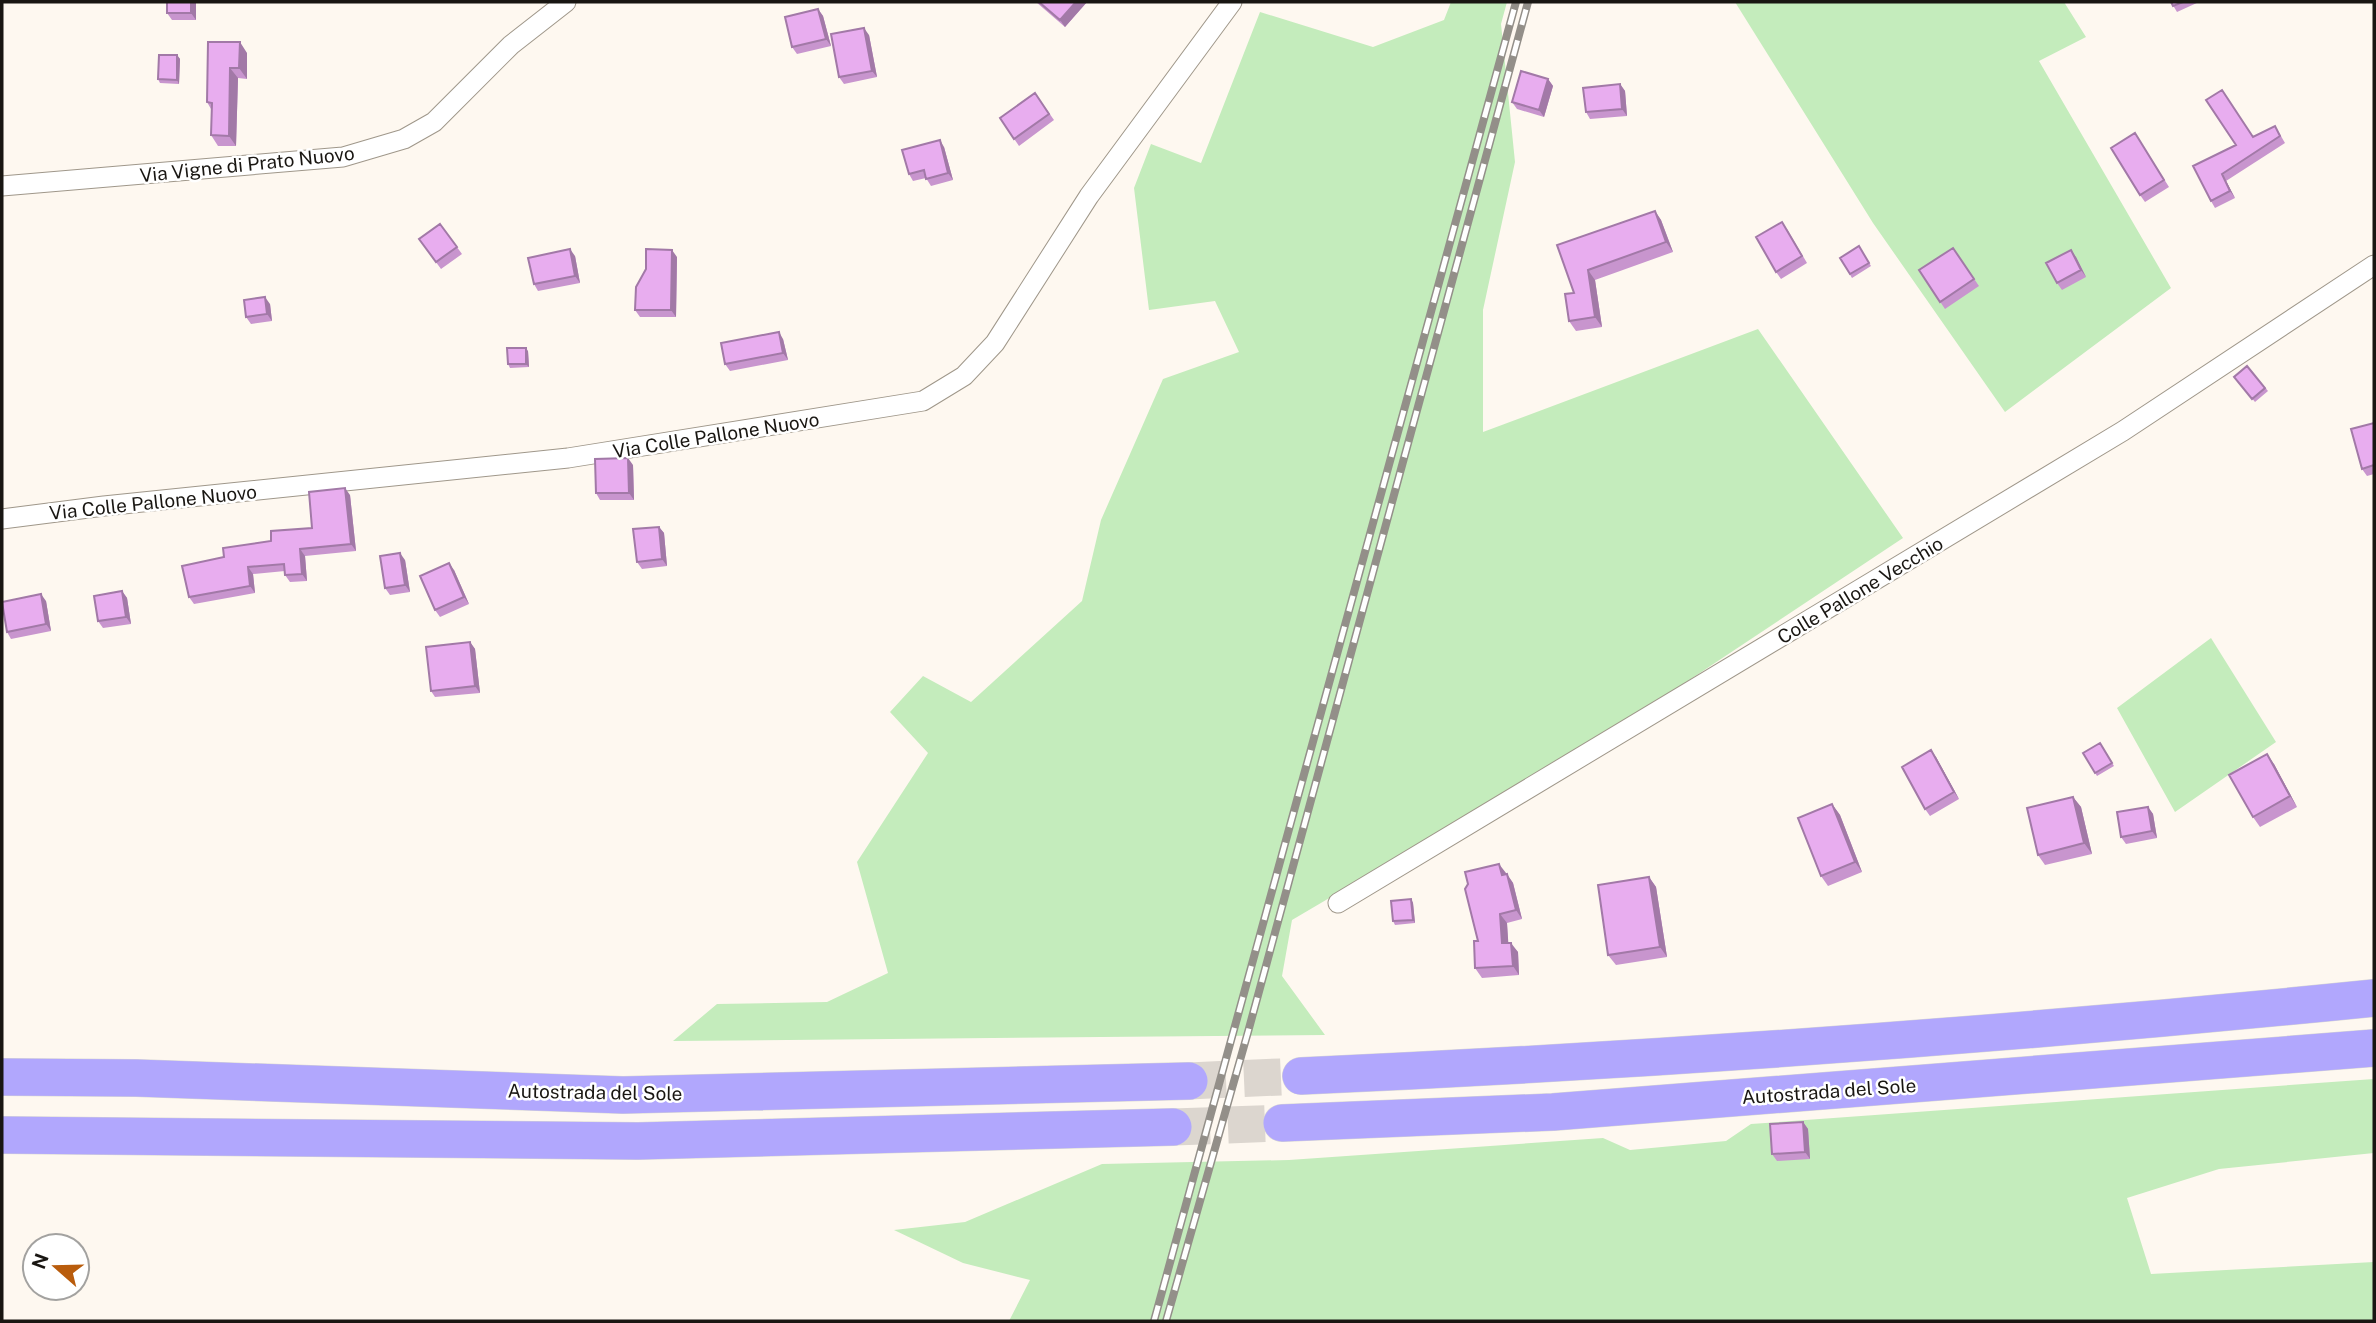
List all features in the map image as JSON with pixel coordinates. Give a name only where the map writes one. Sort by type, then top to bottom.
[{"type":"highway","points":[[1301,1076],[1593,1063],[2176,1018],[2374,998]]},
{"type":"highway","name":"Autostrada del Sole","points":[[1282,1123],[1553,1112],[2374,1048]]},
{"type":"highway","name":"Autostrada del Sole","points":[[2,1077],[136,1078],[623,1095],[1189,1081]]},
{"type":"highway","points":[[2,1135],[638,1141],[1173,1127]]},
{"type":"street","name":"Via Vigne di Prato Nuovo","points":[[2,186],[313,160],[384,147],[433,121],[511,45],[566,2]]},
{"type":"street","name":"Via Colle Pallone Nuovo","points":[[2,520],[118,504],[568,458],[923,401],[964,376],[995,343],[1089,196],[1232,2]]},
{"type":"street","name":"Colle Pallone Vecchio","points":[[1338,903],[2123,431],[2374,265]]},
{"type":"green space","points":[[1451,2],[1507,2],[1501,24],[1515,162],[1483,310],[1483,432],[1758,329],[1903,538],[1608,734],[1292,920],[1282,976],[1325,1035],[673,1041],[717,1004],[827,1002],[888,973],[857,862],[928,753],[890,712],[923,676],[971,702],[1082,601],[1101,520],[1163,379],[1239,352],[1215,301],[1149,310],[1134,188],[1151,144],[1201,163],[1260,12],[1373,47],[1444,20]]},
{"type":"green space","points":[[1735,2],[2064,2],[2086,37],[2039,61],[2171,288],[2005,412],[1873,223]]},
{"type":"green space","points":[[2211,638],[2276,742],[2175,812],[2117,708]]},
{"type":"green space","points":[[2374,1079],[2374,1153],[2219,1169],[2127,1198],[2151,1274],[2374,1262],[2374,1321],[1009,1321],[1030,1280],[963,1263],[894,1230],[965,1222],[1102,1164],[1289,1160],[1603,1138],[1630,1150],[1726,1141],[1751,1124]]},
{"type":"building","points":[[167,2],[191,2],[191,13],[167,13]]},
{"type":"building","points":[[1039,2],[1076,2],[1060,20]]},
{"type":"building","points":[[818,9],[826,39],[792,47],[785,17]]},
{"type":"building","points":[[864,28],[872,71],[839,77],[831,34]]},
{"type":"building","points":[[208,42],[240,42],[239,68],[230,68],[229,136],[211,135],[212,103],[207,102]]},
{"type":"building","points":[[159,55],[177,55],[177,80],[158,79]]},
{"type":"building","points":[[1521,71],[1548,79],[1539,110],[1512,102]]},
{"type":"building","points":[[1620,84],[1622,109],[1586,112],[1583,88]]},
{"type":"building","points":[[2222,90],[2253,137],[2275,126],[2280,136],[2222,174],[2230,191],[2211,201],[2193,166],[2236,145],[2206,100]]},
{"type":"building","points":[[1035,93],[1049,114],[1014,139],[1000,118]]},
{"type":"building","points":[[2135,133],[2164,180],[2140,195],[2111,148]]},
{"type":"building","points":[[940,140],[948,173],[926,179],[924,170],[909,174],[902,150]]},
{"type":"building","points":[[1655,211],[1666,242],[1588,270],[1595,317],[1569,321],[1565,294],[1574,293],[1557,245]]},
{"type":"building","points":[[1782,222],[1802,256],[1776,272],[1756,237]]},
{"type":"building","points":[[440,224],[457,247],[436,262],[419,239]]},
{"type":"building","points":[[1859,246],[1869,263],[1850,274],[1840,258]]},
{"type":"building","points":[[1953,248],[1974,279],[1940,302],[1919,270]]},
{"type":"building","points":[[570,249],[575,276],[534,284],[528,258]]},
{"type":"building","points":[[646,249],[672,250],[671,310],[635,310],[636,287],[646,269]]},
{"type":"building","points":[[2071,250],[2081,270],[2057,283],[2046,263]]},
{"type":"building","points":[[265,297],[267,314],[246,317],[244,300]]},
{"type":"building","points":[[779,332],[783,353],[725,364],[721,343]]},
{"type":"building","points":[[507,348],[526,348],[526,364],[508,364]]},
{"type":"building","points":[[2247,366],[2265,388],[2252,399],[2234,377]]},
{"type":"building","points":[[2374,423],[2374,465],[2362,469],[2351,429]]},
{"type":"building","points":[[628,458],[629,493],[596,493],[595,459]]},
{"type":"building","points":[[345,488],[351,544],[300,549],[302,574],[285,575],[284,564],[248,567],[250,586],[189,597],[182,566],[224,557],[223,548],[271,541],[271,531],[312,528],[309,492]]},
{"type":"building","points":[[659,527],[662,559],[637,562],[633,529]]},
{"type":"building","points":[[400,553],[405,585],[385,588],[380,556]]},
{"type":"building","points":[[449,563],[464,597],[435,610],[420,576]]},
{"type":"building","points":[[122,591],[126,617],[98,621],[94,596]]},
{"type":"building","points":[[41,594],[46,624],[7,632],[2,602]]},
{"type":"building","points":[[470,642],[475,686],[431,691],[426,647]]},
{"type":"building","points":[[2100,743],[2112,763],[2095,773],[2083,753]]},
{"type":"building","points":[[1931,750],[1954,792],[1925,809],[1902,767]]},
{"type":"building","points":[[2267,754],[2290,796],[2253,817],[2229,775]]},
{"type":"building","points":[[2073,797],[2084,843],[2038,855],[2027,808]]},
{"type":"building","points":[[1832,804],[1855,862],[1821,876],[1798,818]]},
{"type":"building","points":[[2148,807],[2152,831],[2121,837],[2117,812]]},
{"type":"building","points":[[1499,864],[1502,875],[1507,874],[1516,910],[1500,914],[1502,943],[1511,943],[1513,966],[1475,968],[1474,941],[1478,941],[1465,889],[1468,884],[1465,872]]},
{"type":"building","points":[[1649,877],[1660,947],[1608,955],[1598,885]]},
{"type":"building","points":[[1411,899],[1413,920],[1393,921],[1391,901]]},
{"type":"building","points":[[1803,1122],[1805,1152],[1772,1154],[1770,1124]]},
{"type":"tunnel","points":[[1189,1081],[1301,1076]]},
{"type":"tunnel","points":[[1173,1127],[1282,1123]]},
{"type":"railway","points":[[1154,1321],[1516,2]]},
{"type":"railway","points":[[1166,1321],[1248,1032],[1528,2]]}]
